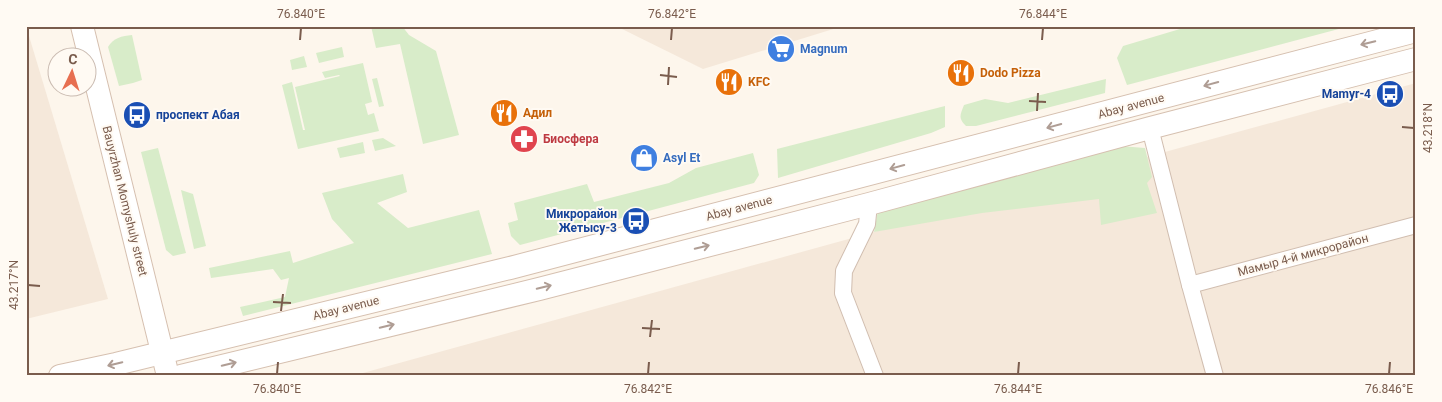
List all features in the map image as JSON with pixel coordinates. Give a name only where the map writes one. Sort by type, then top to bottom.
[{"type":"main road","name":"Bauyrzhan Momyshuly street","points":[[82,26],[168,376]]},
{"type":"main road","name":"Abay avenue","points":[[60,376],[510,268],[1416,31]]},
{"type":"main road","points":[[181,376],[869,204],[1416,59]]},
{"type":"street","points":[[1150,128],[1215,376]]},
{"type":"street","points":[[869,204],[867,224],[844,271],[843,292],[875,376]]},
{"type":"street","name":"Мамыр 4-й микрорайон","points":[[1190,285],[1416,224]]},
{"type":"shaded area","points":[[26,26],[108,299],[26,319]]},
{"type":"shaded area","points":[[616,26],[843,26],[703,69]]},
{"type":"shaded area","name":"Mamyr-4","points":[[1416,83],[1416,376],[352,376],[874,232]]},
{"type":"green space","points":[[371,26],[402,26],[409,35],[436,51],[459,135],[423,144],[400,44],[376,48]]},
{"type":"green space","points":[[1190,26],[1350,26],[1127,85],[1117,58],[1123,46]]},
{"type":"green space","points":[[132,35],[142,80],[119,86],[108,47],[112,41],[118,38]]},
{"type":"green space","points":[[342,47],[344,57],[319,63],[316,53]]},
{"type":"green space","points":[[304,56],[307,67],[292,70],[290,60]]},
{"type":"green space","points":[[363,63],[372,102],[365,104],[368,115],[374,113],[379,131],[298,149],[282,85],[292,82],[303,130],[305,130],[295,87],[340,76],[325,78],[322,72]]},
{"type":"green space","points":[[377,78],[384,106],[379,107],[372,79]]},
{"type":"green space","points":[[1106,79],[1105,93],[976,126],[966,126],[961,118],[964,105],[985,99],[1008,103]]},
{"type":"green space","points":[[945,106],[945,127],[931,133],[778,178],[777,149]]},
{"type":"green space","points":[[383,138],[396,146],[375,151],[372,140]]},
{"type":"green space","points":[[363,142],[365,153],[340,158],[337,148]]},
{"type":"green space","points":[[1107,145],[1145,148],[1152,177],[1147,183],[1157,213],[1101,225],[1099,199],[982,213],[874,232],[879,205]]},
{"type":"green space","points":[[158,148],[186,253],[173,256],[166,250],[141,152]]},
{"type":"green space","points":[[753,153],[759,175],[754,183],[520,245],[511,236],[508,223],[518,220],[514,203],[587,184],[594,202],[669,183],[696,168]]},
{"type":"green space","points":[[403,174],[407,192],[377,203],[408,228],[479,210],[492,254],[243,316],[240,307],[285,297],[289,278],[281,280],[273,269],[211,278],[209,268],[290,251],[293,263],[354,243],[332,219],[322,193]]},
{"type":"green space","points":[[181,190],[193,194],[206,246],[194,249]]},
{"type":"place","name":"Magnum","points":[[781,49]]},
{"type":"place","name":"Dodo Pizza","points":[[961,73]]},
{"type":"place","name":"KFC","points":[[729,82]]},
{"type":"place","name":"Mamyr-4","points":[[1390,94]]},
{"type":"place","name":"Адил","points":[[504,113]]},
{"type":"place","name":"проспект Абая","points":[[137,115]]},
{"type":"place","name":"Биосфера","points":[[524,139]]},
{"type":"place","name":"Asyl Et","points":[[644,158]]},
{"type":"place","name":"Микрорайон Жетысу-3","points":[[636,221]]}]
